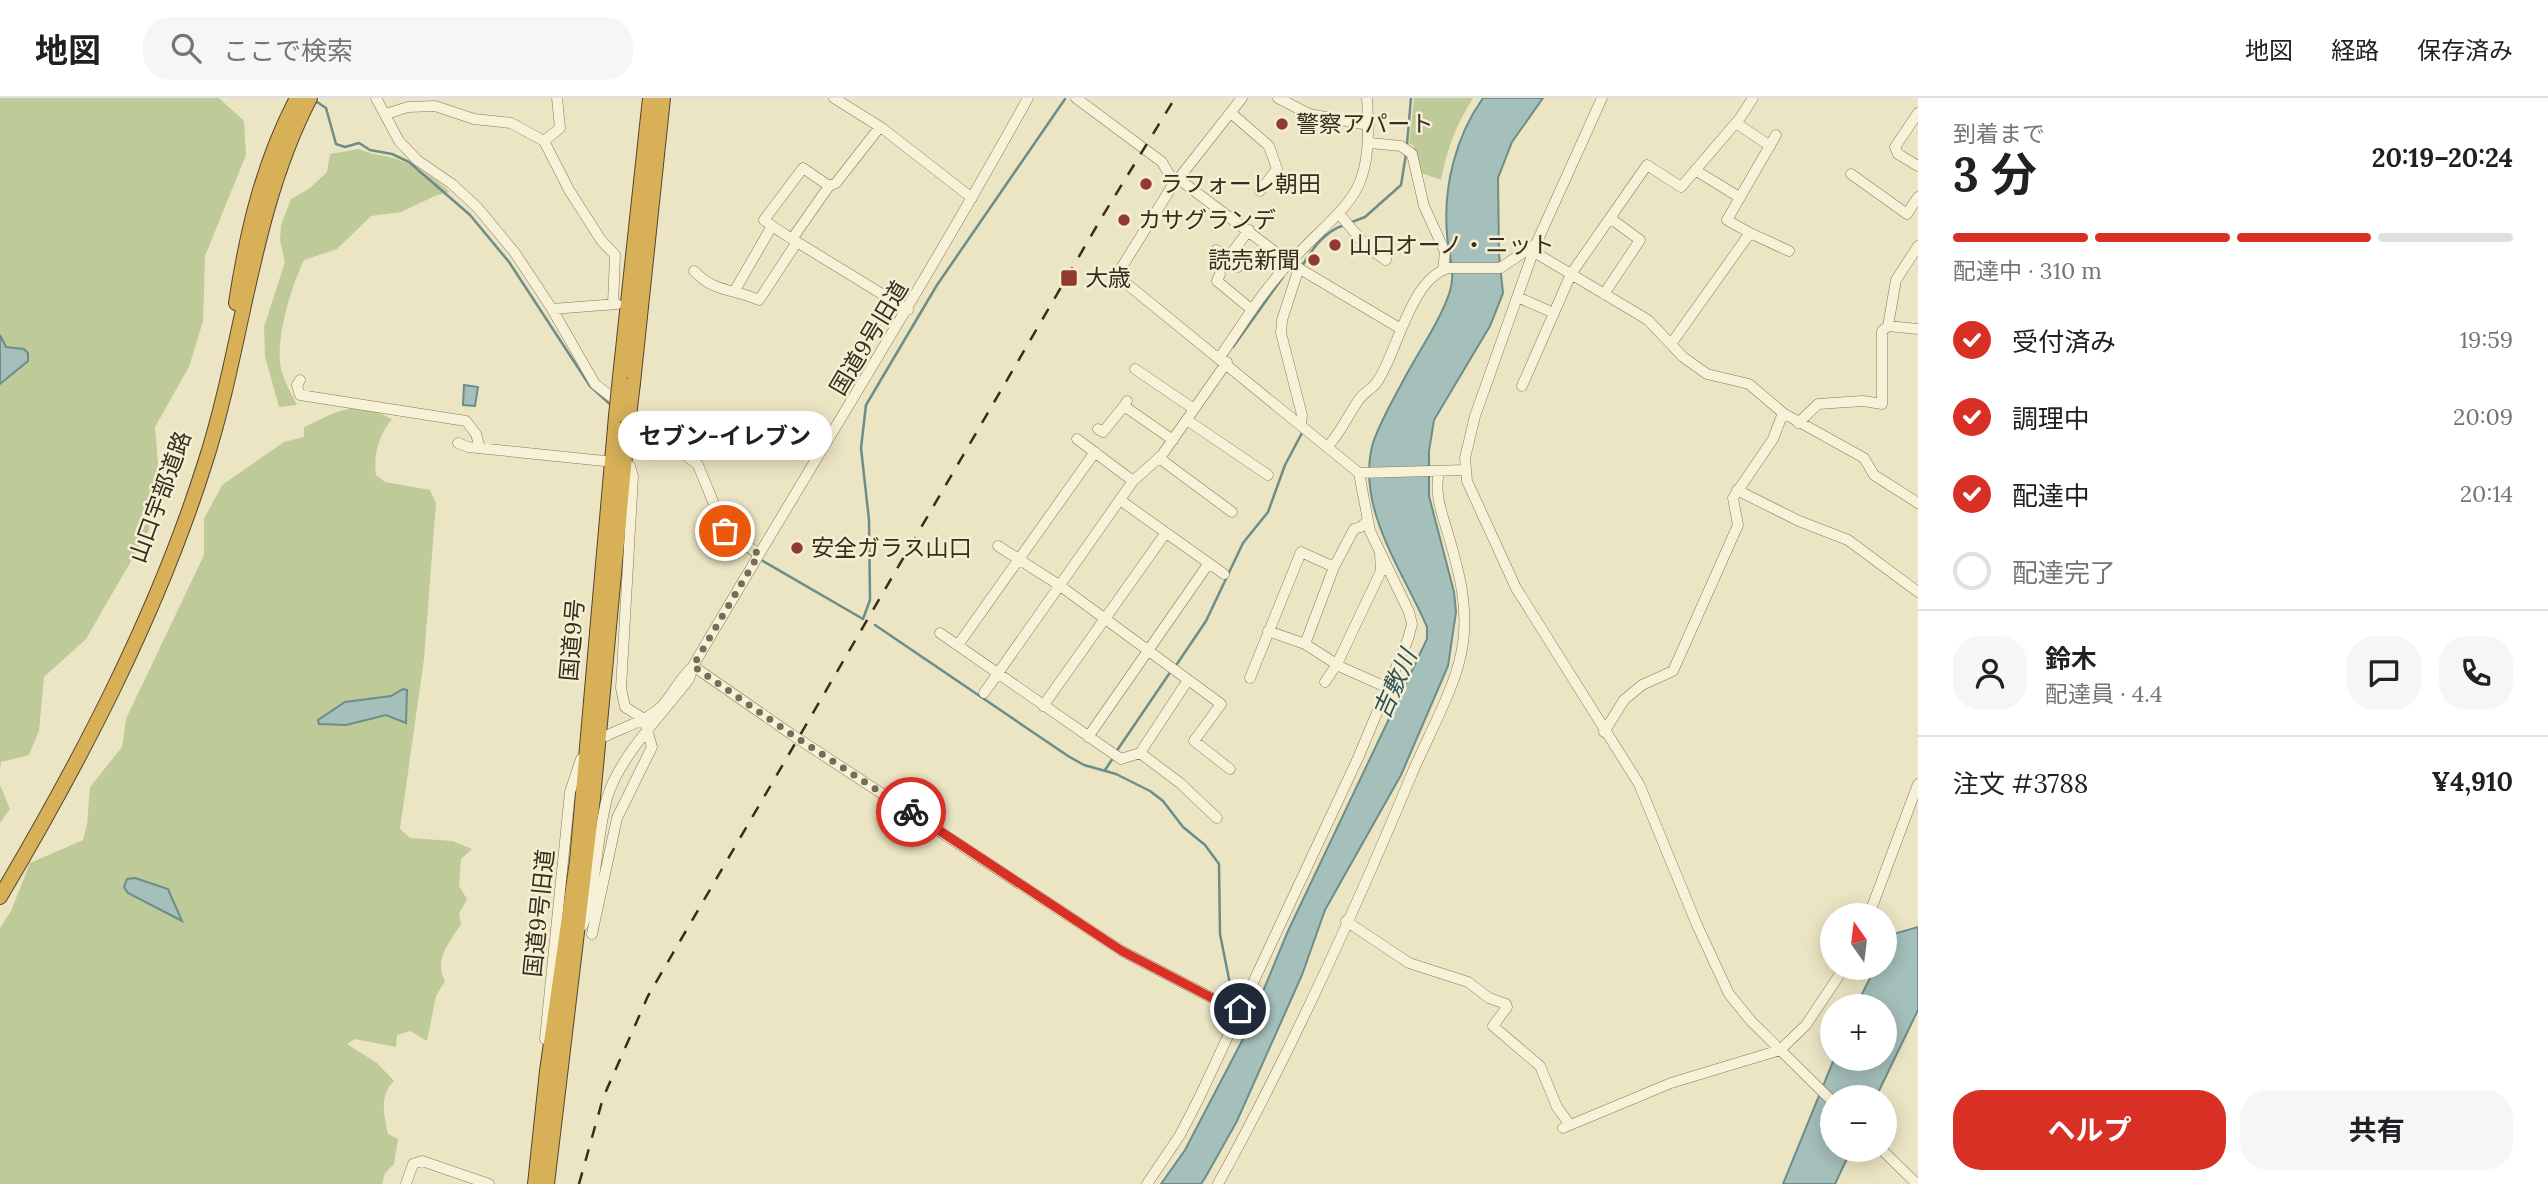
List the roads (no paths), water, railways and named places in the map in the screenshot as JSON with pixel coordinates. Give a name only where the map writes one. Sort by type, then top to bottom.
[{"type":"highway","name":"山口宇部道路","points":[[0,897],[97,721],[196,492],[221,406],[266,209],[295,115],[297,98]]},
{"type":"highway","points":[[295,115],[313,98]]},
{"type":"highway","name":"国道9号","points":[[626,380],[620,304],[650,98]]},
{"type":"highway","name":"国道9号","points":[[535,1184],[547,1071],[577,861],[626,380],[663,98]]},
{"type":"highway","name":"山口宇部道路","points":[[0,888],[94,717],[179,519],[207,435],[254,211],[272,153],[295,115]]},
{"type":"highway","name":"国道9号","points":[[547,1184],[577,942],[618,462]]},
{"type":"street","points":[[376,98],[399,141],[417,160],[452,184],[477,207],[515,253],[552,309],[595,384],[698,465],[725,531],[759,554]]},
{"type":"street","points":[[544,141],[560,128],[557,98]]},
{"type":"street","points":[[834,98],[972,198]]},
{"type":"street","name":"国道9号旧道","points":[[577,942],[590,897],[607,799],[625,760],[689,679],[693,666],[759,554],[908,310],[1028,98]]},
{"type":"street","points":[[1076,98],[1162,162],[1177,182],[1249,230],[1294,265],[1401,329]]},
{"type":"street","points":[[1242,98],[1177,182],[1119,274],[1122,280],[1363,473],[1465,470]]},
{"type":"street","points":[[1278,98],[1309,114],[1369,125]]},
{"type":"street","points":[[984,693],[1133,481],[1159,458],[1187,420],[1252,310],[1340,215],[1361,183],[1370,143],[1367,98]]},
{"type":"street","points":[[1602,98],[1535,248],[1475,416],[1465,470],[1471,491],[1516,588],[1639,784],[1697,925],[1729,994],[1820,1089]]},
{"type":"street","points":[[1522,386],[1571,274],[1647,165],[1681,187],[1736,123],[1753,98]]},
{"type":"street","points":[[386,114],[408,107],[435,106],[474,119],[511,123],[544,141],[569,190],[601,240],[615,256],[620,304],[552,309]]},
{"type":"street","points":[[1231,113],[1269,146],[1277,169],[1259,191]]},
{"type":"street","points":[[1918,113],[1895,147],[1898,154],[1918,166]]},
{"type":"street","points":[[1736,123],[1770,146]]},
{"type":"street","points":[[694,271],[710,287],[735,290],[759,300],[830,186],[836,183],[878,128]]},
{"type":"street","points":[[1776,135],[1727,220],[1789,251]]},
{"type":"street","points":[[1370,143],[1401,146],[1412,154],[1424,206],[1445,252],[1446,269]]},
{"type":"street","points":[[830,186],[803,168],[764,220],[908,310]]},
{"type":"street","points":[[1695,170],[1739,197]]},
{"type":"street","points":[[1851,174],[1907,214],[1918,197]]},
{"type":"street","points":[[1340,215],[1367,247],[1386,260]]},
{"type":"street","points":[[1604,294],[1640,240],[1610,218]]},
{"type":"street","points":[[735,290],[772,226]]},
{"type":"street","points":[[1228,258],[1249,230]]},
{"type":"street","points":[[1671,344],[1750,233]]},
{"type":"street","points":[[1798,423],[1818,404],[1863,401],[1882,404],[1882,331],[1888,326],[1896,280],[1918,246]]},
{"type":"street","points":[[1328,446],[1348,421],[1359,399],[1376,384],[1420,295],[1446,269],[1500,268],[1535,248]]},
{"type":"street","points":[[1535,248],[1571,274],[1648,320],[1683,357],[1707,374],[1749,383],[1798,423],[1864,458],[1874,475],[1918,503]]},
{"type":"street","points":[[1216,250],[1238,267]]},
{"type":"street","points":[[1294,265],[1281,333],[1302,415],[1301,424]]},
{"type":"street","points":[[1220,274],[1217,281],[1252,310]]},
{"type":"street","points":[[1517,297],[1547,310]]},
{"type":"street","points":[[1888,326],[1918,329]]},
{"type":"street","points":[[1135,369],[1194,409]]},
{"type":"street","points":[[300,380],[297,385],[300,395],[466,421],[472,426],[480,449]]},
{"type":"street","points":[[1103,433],[1125,404],[1173,440]]},
{"type":"street","points":[[1604,732],[1624,700],[1642,685],[1673,671],[1738,525],[1733,498],[1773,439],[1783,413]]},
{"type":"street","points":[[1187,420],[1268,475]]},
{"type":"street","points":[[1076,439],[1133,481]]},
{"type":"street","points":[[458,443],[480,449],[618,462],[630,466],[633,476],[621,698],[630,712],[644,719],[652,747],[617,818],[592,934]]},
{"type":"street","points":[[958,645],[1095,452]]},
{"type":"street","points":[[1159,458],[1232,512]]},
{"type":"street","points":[[1217,1184],[1257,1113],[1383,844],[1461,654],[1466,622],[1462,587],[1438,501],[1436,485],[1439,472]]},
{"type":"street","points":[[1147,1184],[1180,1135],[1240,1010],[1388,688],[1412,624],[1406,601],[1368,520],[1363,473]]},
{"type":"street","points":[[1737,490],[1799,521],[1848,540],[1918,592]]},
{"type":"street","points":[[1120,500],[1224,574]]},
{"type":"street","points":[[1305,644],[1334,567],[1354,529],[1361,527],[1368,520]]},
{"type":"street","points":[[1043,706],[1165,534]]},
{"type":"street","points":[[998,546],[1059,585],[1221,704],[1194,741],[1230,769]]},
{"type":"street","points":[[1325,682],[1337,664],[1381,571],[1380,550]]},
{"type":"street","points":[[1250,678],[1301,552],[1334,567]]},
{"type":"street","points":[[1088,737],[1209,563]]},
{"type":"street","points":[[1268,631],[1305,644],[1337,664],[1388,688]]},
{"type":"street","points":[[940,633],[1121,759],[1140,753],[1188,680]]},
{"type":"street","points":[[693,666],[791,734],[1122,951],[1240,1010]]},
{"type":"street","name":"国道9号旧道","points":[[606,736],[644,719],[662,706],[683,674],[693,666]]},
{"type":"street","points":[[1140,753],[1180,783],[1217,818]]},
{"type":"street","name":"国道9号旧道","points":[[547,1071],[544,1046],[570,792],[581,759]]},
{"type":"street","points":[[1873,903],[1918,784]]},
{"type":"street","points":[[1346,921],[1409,963],[1468,982],[1489,998],[1506,1004],[1493,1026],[1540,1066],[1566,1126],[1671,1083],[1783,1053],[1806,1025],[1836,980]]},
{"type":"street","points":[[406,1184],[413,1164],[422,1161],[489,1184]]},
{"type":"street","points":[[1894,1162],[1917,1184]]},
{"type":"water","points":[[1483,98],[1543,98],[1512,142],[1498,178],[1499,254],[1503,293],[1490,326],[1434,420],[1429,451],[1429,496],[1454,592],[1456,612],[1448,666],[1401,775],[1325,910],[1302,975],[1237,1121],[1201,1184],[1161,1184],[1185,1150],[1244,1037],[1288,931],[1427,639],[1427,627],[1384,538],[1376,515],[1370,491],[1369,467],[1379,427],[1435,325],[1450,291],[1452,270],[1446,216],[1453,162],[1465,129]]},
{"type":"water","points":[[0,335],[6,347],[24,349],[28,353],[28,361],[0,384]]},
{"type":"water","points":[[464,385],[478,387],[475,406],[463,405]]},
{"type":"water","points":[[403,689],[407,690],[406,723],[386,715],[346,725],[319,724],[318,720],[345,702],[391,696]]},
{"type":"water","points":[[135,878],[168,889],[182,921],[128,893],[124,887],[127,879]]},
{"type":"water","points":[[1918,927],[1918,1010],[1897,1054],[1897,994],[1862,994],[1869,980],[1897,980],[1897,933]]},
{"type":"water","points":[[1829,1071],[1889,1071],[1882,1085],[1823,1085]]},
{"type":"water","points":[[1820,1093],[1820,1162],[1845,1162],[1835,1184],[1783,1184]]},
{"type":"waterway","points":[[1407,144],[1411,98]]},
{"type":"waterway","points":[[712,511],[717,529],[725,539],[863,619],[870,600],[869,520],[861,448],[866,405],[937,285],[1065,99]]},
{"type":"waterway","points":[[314,100],[326,108],[336,144],[345,147],[359,143],[370,150],[392,154],[409,162],[470,215],[509,262],[590,386],[613,407]]},
{"type":"waterway","points":[[1352,222],[1365,217],[1401,185],[1406,154]]},
{"type":"waterway","points":[[1302,266],[1320,241],[1344,225]]},
{"type":"waterway","points":[[1233,347],[1283,277]]},
{"type":"waterway","points":[[634,424],[675,452]]},
{"type":"waterway","points":[[1177,664],[1206,621],[1243,543],[1268,512],[1285,465],[1303,431]]},
{"type":"waterway","points":[[875,625],[1068,756],[1084,765],[1116,774],[1150,791],[1163,801],[1183,827],[1205,845],[1219,864],[1220,934],[1233,999],[1257,1012]]},
{"type":"waterway","points":[[1116,752],[1171,671]]},
{"type":"waterway","points":[[1105,770],[1113,758]]},
{"type":"railway","points":[[579,1184],[603,1098],[648,996],[1102,217],[1175,98]]},
{"type":"place","name":"警察アパート","points":[[1282,124]]},
{"type":"place","name":"ラフォーレ朝田","points":[[1146,184]]},
{"type":"place","name":"カサグランデ","points":[[1124,220]]},
{"type":"place","name":"山口オーノ・ニット","points":[[1335,245]]},
{"type":"place","name":"読売新聞","points":[[1314,260]]},
{"type":"place","name":"大歳","points":[[1069,278]]},
{"type":"place","name":"セブン-イレブン","points":[[725,531]]},
{"type":"place","name":"安全ガラス山口","points":[[797,548]]},
{"type":"water label","name":"吉敷川","points":[[1395,684]]}]
